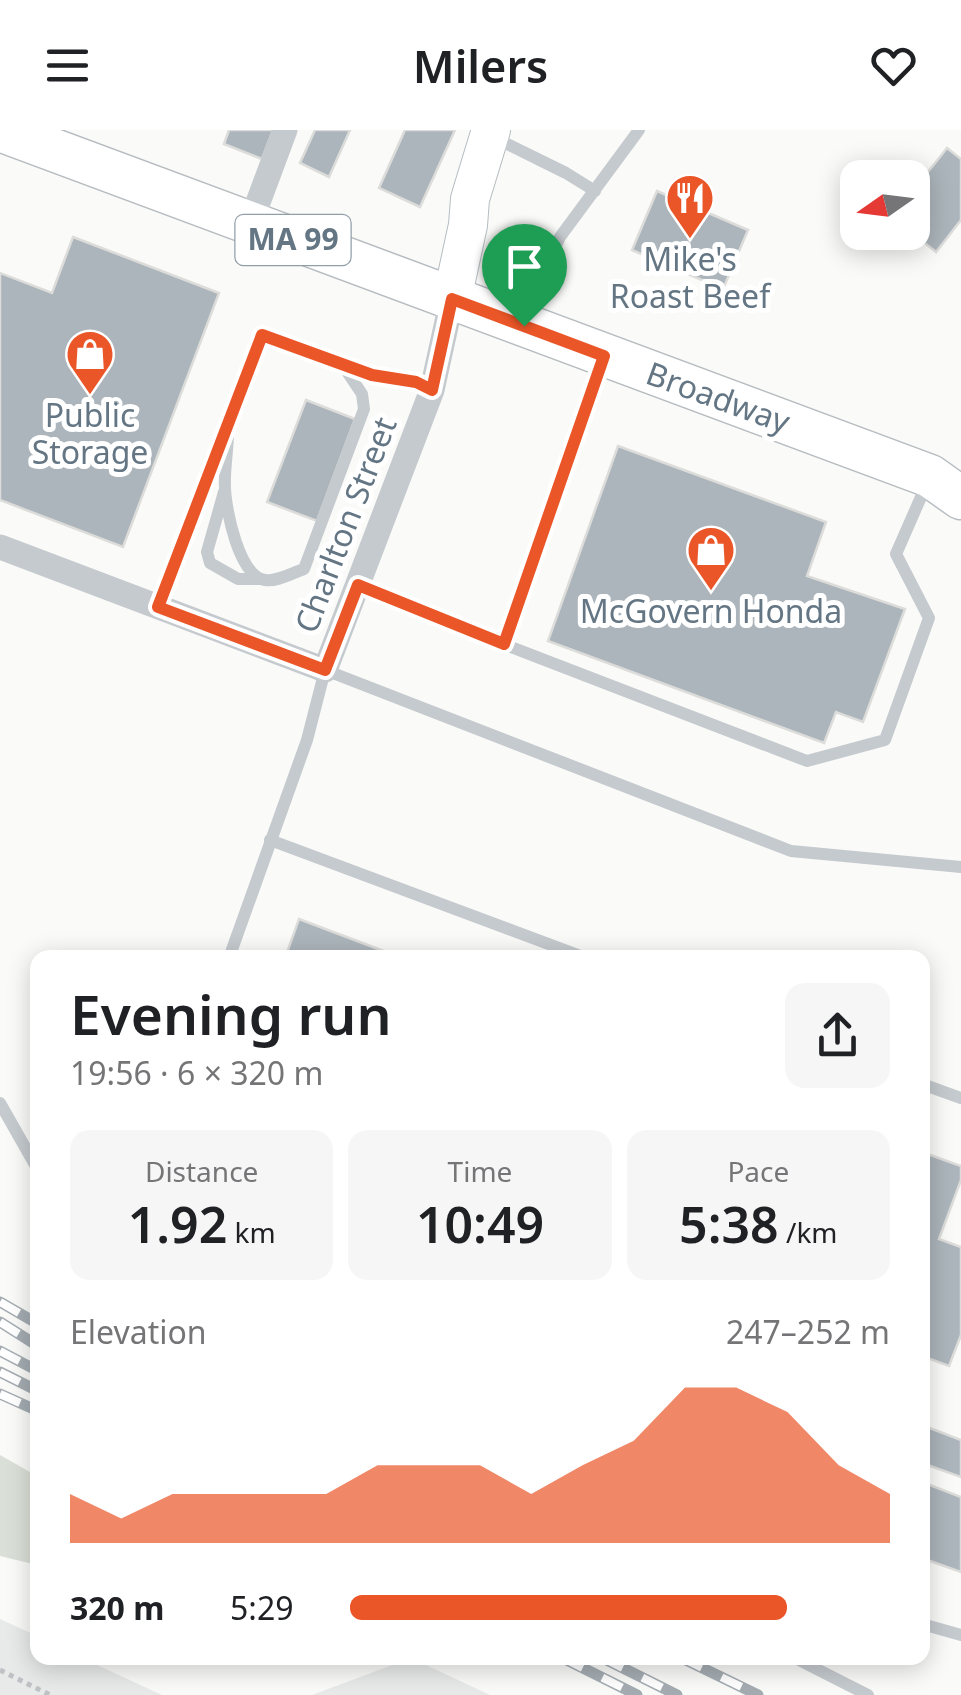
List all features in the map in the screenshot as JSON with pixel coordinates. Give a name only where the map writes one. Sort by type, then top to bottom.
[{"type":"main road","name":"Broadway","points":[[0,130],[951,484]]},
{"type":"main road","points":[[452,299],[470,199],[490,133]]},
{"type":"street","points":[[250,224],[285,130]]},
{"type":"street","name":"Charlton Street","points":[[0,547],[325,670],[432,390],[452,299]]},
{"type":"lane","points":[[524,326],[551,254],[639,130]]},
{"type":"lane","points":[[490,133],[594,191]]},
{"type":"lane","points":[[158,607],[262,335],[372,375],[416,382],[432,390]]},
{"type":"lane","points":[[504,644],[604,356]]},
{"type":"lane","points":[[229,420],[225,490],[207,552],[210,563],[238,579],[270,580],[304,570],[364,409],[362,394],[342,364]]},
{"type":"lane","points":[[358,585],[807,761],[886,740],[929,618],[896,554],[951,484]]},
{"type":"lane","points":[[225,490],[234,537],[247,567],[260,579]]},
{"type":"lane","points":[[232,950],[307,740],[325,670],[791,851],[961,866]]},
{"type":"lane","points":[[270,840],[565,950]]},
{"type":"lane","points":[[930,1087],[961,1098]]},
{"type":"lane","points":[[0,1103],[30,1156]]},
{"type":"lane","points":[[930,1626],[961,1635]]},
{"type":"lane","points":[[809,1665],[868,1695]]},
{"type":"path","points":[[0,1670],[50,1695]]},
{"type":"shaded area","points":[[0,1455],[30,1472],[30,1563],[0,1556]]},
{"type":"shaded area","points":[[0,1619],[30,1633],[30,1665],[97,1665],[162,1695],[0,1695]]},
{"type":"shaded area","points":[[392,1665],[426,1665],[490,1695],[312,1695]]},
{"type":"building","points":[[229,130],[273,130],[262,159],[224,144]]},
{"type":"building","points":[[315,130],[350,130],[329,177],[300,163]]},
{"type":"building","points":[[405,130],[455,130],[420,207],[379,188]]},
{"type":"building","points":[[947,148],[961,159],[961,220],[936,252],[930,247],[930,169]]},
{"type":"building","points":[[657,191],[748,230],[723,289],[632,250]]},
{"type":"building","name":"Public Storage","points":[[73,237],[219,293],[123,547],[0,500],[0,273],[52,293]]},
{"type":"building","points":[[306,400],[355,419],[317,521],[267,502]]},
{"type":"building","name":"McGovern Honda","points":[[618,446],[826,522],[807,576],[905,609],[863,722],[836,712],[824,743],[548,641]]},
{"type":"building","points":[[299,919],[381,950],[288,950]]},
{"type":"building","points":[[930,1155],[961,1166],[961,1180],[939,1239],[961,1247],[961,1335],[949,1366],[930,1359]]},
{"type":"building","points":[[930,1428],[961,1440],[961,1477],[930,1466]]},
{"type":"building","points":[[930,1485],[961,1497],[961,1572],[930,1561]]},
{"type":"railway","points":[[0,1302],[30,1319]]},
{"type":"railway","points":[[0,1322],[30,1341]]},
{"type":"railway","points":[[0,1351],[30,1367]]},
{"type":"railway","points":[[0,1372],[30,1387]]},
{"type":"railway","points":[[0,1394],[30,1407]]},
{"type":"railway","points":[[577,1665],[637,1695]]},
{"type":"railway","points":[[617,1665],[677,1695]]},
{"type":"railway","points":[[696,1665],[758,1695]]},
{"type":"place","name":"Mike's Roast Beef","points":[[690,240]]},
{"type":"place","name":"Public Storage","points":[[90,396]]},
{"type":"place","name":"McGovern Honda","points":[[711,592]]},
{"type":"route","points":[[452,299],[524,326],[604,356],[504,644],[358,585],[325,670],[158,607],[262,335],[372,375],[416,382],[432,390],[452,299]]}]
